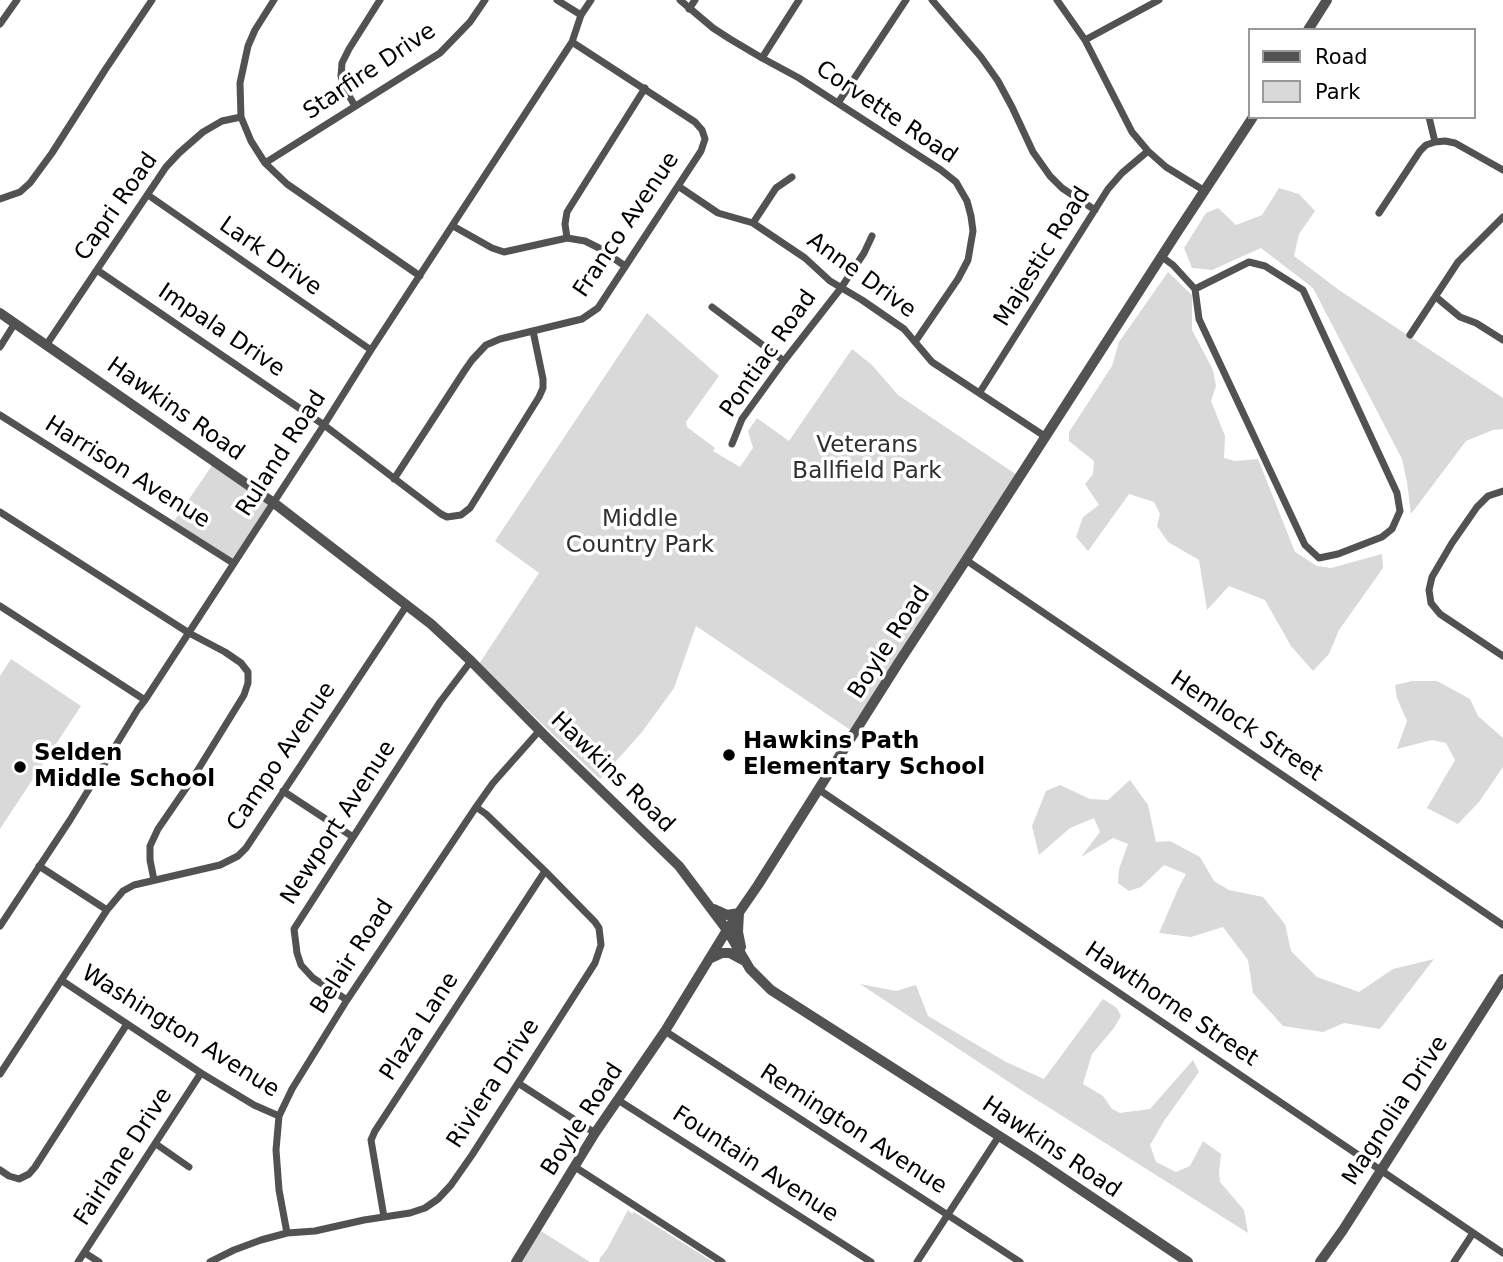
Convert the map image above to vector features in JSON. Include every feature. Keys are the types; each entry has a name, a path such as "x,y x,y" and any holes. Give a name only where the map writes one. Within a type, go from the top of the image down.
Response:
{"street":[{"path":"0,24 16,0"},
{"path":"0,199 20,192 30,183 152,0"},
{"path":"274,0 248,46 240,83 241,117 251,141 265,163 287,184 420,276"},
{"path":"355,106 341,76 342,63 380,0"},
{"name":"Starfire Drive","path":"265,163 440,53 470,22 485,0"},
{"path":"557,0 580,15"},
{"name":"Ruland Road","path":"0,926 572,42 580,15 591,0"},
{"name":"Corvette Road","path":"680,0 713,28 799,78 956,182 967,201 971,216 973,231 968,260 915,342"},
{"path":"689,9 695,0"},
{"path":"762,58 799,0"},
{"path":"838,103 906,0"},
{"path":"932,0 998,81 1033,152 1050,176 1062,188 1096,210"},
{"path":"1057,0 1085,40 1132,132 1166,167 1205,191"},
{"path":"1085,40 1159,0"},
{"path":"1309,28 1326,0"},
{"name":"Franco Avenue","path":"394,479 472,360 486,345 500,339 582,319 598,308 701,151 705,139 695,121 572,42"},
{"path":"567,238 567,212 645,88"},
{"name":"Capri Road","path":"47,344 166,167 190,142 222,121 241,117"},
{"name":"Boyle Road","path":"516,1262 595,1133 665,1031 727,930 1253,119"},
{"path":"1429,119 1435,142"},
{"path":"1379,213 1426,145 1445,141 1455,143 1503,170"},
{"name":"Majestic Road","path":"980,392 1108,189 1148,151"},
{"path":"753,223 776,188 792,177"},
{"name":"Anne Drive","path":"678,186 718,213 753,223 805,257 830,281 896,323 932,362 1046,436"},
{"name":"Lark Drive","path":"148,195 371,350"},
{"path":"1410,335 1458,262 1503,217"},
{"path":"453,226 504,252 567,238 585,241 625,266"},
{"name":"Pontiac Road","path":"732,444 742,419 841,288 864,254 872,236"},
{"path":"1162,257 1195,289 1199,319 1305,545 1318,558 1338,555 1382,537 1392,529 1400,511 1397,493 1303,290 1265,266 1249,262 1195,289"},
{"name":"Impala Drive","path":"97,270 324,425 447,517 461,515 470,508 543,388 533,331"},
{"path":"1436,297 1460,317 1476,323 1503,340"},
{"path":"712,307 784,361"},
{"name":"Hawkins Road","path":"0,313 274,503 407,605 471,661 679,866 727,930 745,961 759,979 780,996 999,1136 1188,1262"},
{"path":"0,347 15,323"},
{"name":"Harrison Avenue","path":"0,415 233,563"},
{"path":"1503,491 1488,496 1477,507 1432,577 1429,590 1431,603 1440,614 1503,656"},
{"path":"0,512 189,633 241,663 248,671 244,695 150,846 149,860 154,880"},
{"name":"Hemlock Street","path":"967,561 1503,925"},
{"name":"Campo Avenue","path":"0,1074 107,910 123,891 134,885 220,864 238,856 246,848 407,605"},
{"path":"0,606 145,700"},
{"name":"Newport Avenue","path":"347,1000 313,978 301,965 294,941 294,929 440,702 471,661"},
{"name":"Belair Road","path":"286,1233 276,1150 279,1116 292,1089 347,1000 492,783 540,730"},
{"name":"Hawthorne Street","path":"818,789 1503,1253"},
{"path":"283,791 353,837"},
{"name":"Riviera Drive","path":"210,1262 234,1250 286,1233 315,1231 410,1213 425,1208 438,1199 451,1185 596,963 601,945 599,928 595,922 476,807"},
{"path":"39,866 107,910"},
{"name":"Plaza Lane","path":"384,1217 372,1140 375,1131 545,871"},
{"path":"709,906 727,915 739,912 738,932 745,961"},
{"path":"709,960 722,953 730,953 745,961"},
{"name":"Magnolia Drive","path":"1320,1262 1503,979"},
{"name":"Washington Avenue","path":"61,980 201,1073 254,1105 279,1116"},
{"path":"0,1170 19,1179 29,1174 127,1024"},
{"name":"Remington Avenue","path":"665,1031 1020,1262"},
{"name":"Fairlane Drive","path":"78,1262 201,1073"},
{"path":"518,1083 595,1133"},
{"name":"Fountain Avenue","path":"618,1100 871,1262"},
{"path":"917,1262 999,1136"},
{"path":"156,1144 189,1167"},
{"path":"575,1167 722,1262"},
{"path":"1454,1262 1474,1233"},
{"path":"85,1253 99,1262"}],"green space":[{"path":"1279,188 1299,194 1315,211 1299,234 1294,256 1339,290 1503,398 1503,429 1493,430 1466,441 1411,514 1402,459 1313,288 1261,248 1212,270 1192,268 1184,248 1206,213 1218,208 1236,225 1262,215"},
{"path":"1168,272 1192,295 1192,330 1213,370 1216,386 1211,401 1225,436 1224,458 1235,461 1258,459 1295,552 1317,566 1331,568 1382,554 1383,568 1339,630 1329,654 1313,671 1291,646 1265,600 1229,586 1207,610 1199,560 1168,542 1157,526 1160,514 1154,502 1129,494 1088,551 1076,537 1083,517 1099,505 1085,484 1093,474 1094,461 1069,441 1069,432 1112,366 1119,342"},
{"name":"Middle Country Park","path":"647,313 719,376 686,422 687,427 715,448 713,451 740,467 753,448 748,431 757,418 789,441 852,349 872,365 898,395 1017,475 945,589 942,587 852,731 696,626 674,688 642,732 600,779 479,664 539,573 495,541"},
{"path":"215,461 274,503 233,563 172,524"},
{"name":"Selden Middle School","path":"11,659 81,706 0,829 0,676"},
{"path":"1412,681 1437,681 1470,699 1478,716 1503,738 1503,767 1479,802 1458,824 1427,808 1455,760 1446,743 1432,740 1397,749 1407,721 1397,698 1395,685"},
{"path":"1130,780 1148,805 1156,842 1170,841 1200,857 1214,881 1229,890 1263,897 1285,924 1291,951 1317,977 1359,992 1393,969 1434,959 1380,1029 1344,1023 1323,1032 1283,1026 1253,993 1248,960 1223,927 1191,937 1159,933 1186,874 1164,865 1141,887 1129,891 1118,883 1119,869 1128,844 1113,838 1081,857 1100,832 1094,818 1070,828 1039,855 1032,826 1046,791 1060,785 1090,799 1108,800"},
{"path":"860,984 896,991 916,985 928,1016 1006,1062 1044,1079 1103,999 1117,1008 1121,1016 1092,1054 1083,1084 1103,1096 1112,1109 1120,1113 1150,1109 1193,1060 1199,1072 1150,1145 1156,1162 1176,1172 1190,1166 1203,1141 1221,1154 1220,1182 1244,1210 1248,1233 1021,1090"},
{"path":"628,1210 632,1214 634,1212 713,1262 599,1262"},
{"path":"541,1231 590,1262 519,1262"}],"place":[{"name":"Hawkins Path Elementary School","path":"729,755"},
{"name":"Selden Middle School","path":"20,767"}],"park label":[{"name":"Veterans Ballfield Park","path":"867,459"}]}
